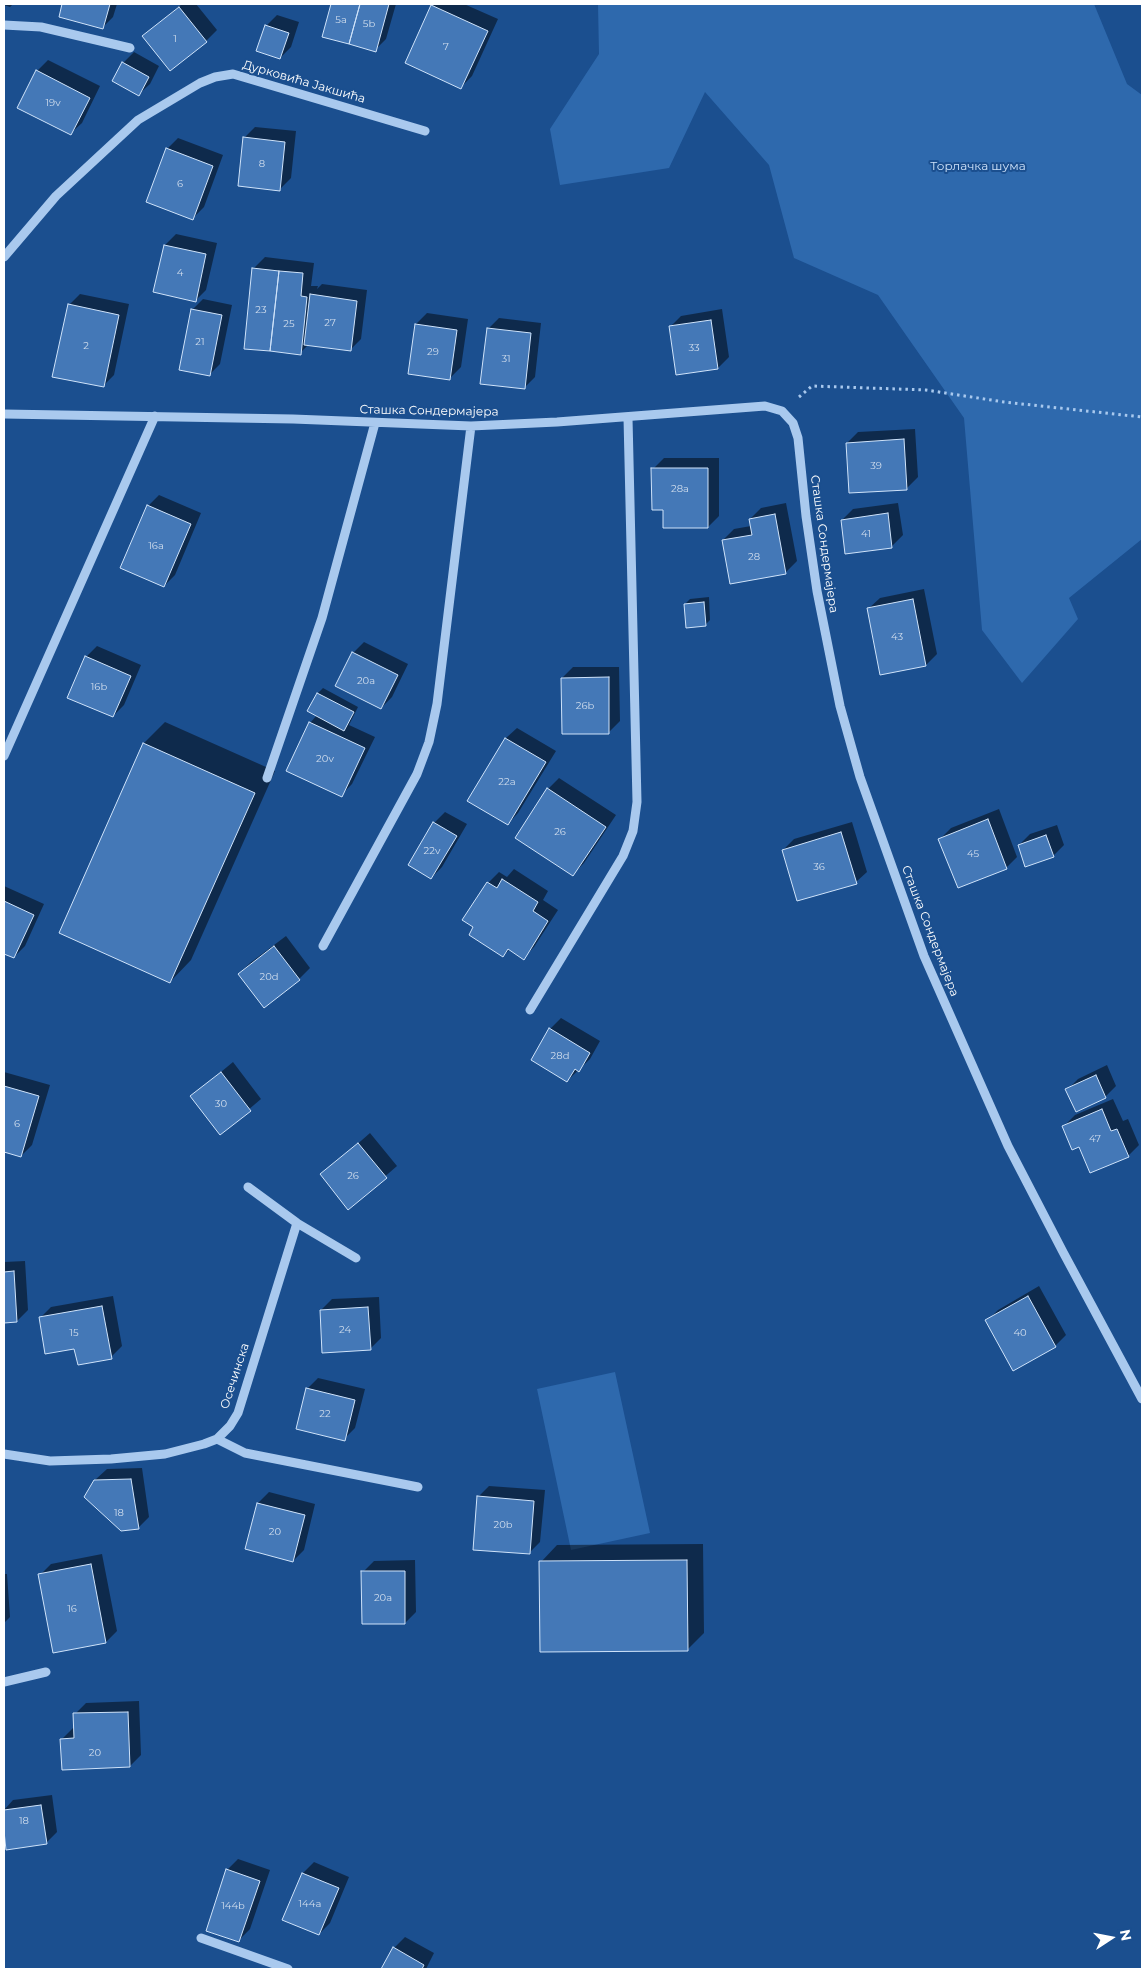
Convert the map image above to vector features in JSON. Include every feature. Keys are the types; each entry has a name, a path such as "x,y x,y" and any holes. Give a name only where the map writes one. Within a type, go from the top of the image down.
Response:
{"street":[{"path":"4,25 41,27 130,48"},
{"name":"Дурковића Јакшића","path":"4,257 56,196 138,120 200,83 215,77 233,74 425,131"},
{"name":"Сташка Сондермајера","path":"4,414 155,416 471,426 628,418 765,406 782,411 793,422 798,438 806,516 817,592 840,706 860,777 921,948 1008,1146 1142,1399"},
{"path":"4,756 155,416"},
{"path":"530,1010 623,856 633,831 637,802 628,418"},
{"path":"267,778 322,618 375,423"},
{"path":"323,946 417,774 429,742 437,704 471,426"},
{"path":"248,1187 297,1223 356,1258"},
{"name":"Осечинска","path":"217,1439 230,1426 238,1413 297,1223"},
{"path":"4,1454 50,1460 111,1459 165,1454 217,1439 245,1453 418,1487"},
{"path":"4,1682 46,1672"},
{"path":"201,1938 288,1969"}],"path":[{"path":"782,411 812,386 926,390 1004,402 1142,417"}],"green space":[{"name":"Торлачка шума","path":"598,4 1094,4 1127,84 1142,95 1142,539 1069,598 1078,619 1022,683 982,630 964,418 878,295 794,258 769,165 705,92 669,168 560,185 550,129 599,54"},
{"path":"615,1372 650,1533 571,1550 537,1389"}],"building":[{"path":"62,4 110,4 103,29 59,17"},
{"path":"331,4 360,4 349,44 322,37"},
{"path":"360,4 389,4 376,52 349,44"},
{"path":"431,5 488,31 461,89 405,63"},
{"path":"179,7 207,42 170,71 142,36"},
{"path":"265,25 289,33 280,59 256,51"},
{"path":"122,62 149,77 139,96 112,81"},
{"path":"36,70 90,98 71,135 17,108"},
{"path":"243,137 285,142 280,191 238,186"},
{"path":"166,148 213,166 193,220 146,202"},
{"path":"164,245 206,254 196,302 153,292"},
{"path":"252,268 279,271 270,351 244,349"},
{"path":"279,271 303,273 301,296 307,297 301,355 270,351"},
{"path":"310,294 357,301 351,351 304,345"},
{"path":"68,304 119,315 104,387 52,377"},
{"path":"191,309 222,315 210,376 179,370"},
{"path":"711,320 718,369 676,375 669,326"},
{"path":"415,324 457,330 450,380 408,374"},
{"path":"487,328 531,333 525,389 480,384"},
{"path":"904,439 907,490 849,493 846,443"},
{"path":"651,468 708,468 708,528 663,528 663,510 652,510"},
{"path":"147,505 191,524 164,587 120,568"},
{"path":"888,513 892,548 845,554 841,520"},
{"path":"775,514 786,574 730,584 722,540 752,535 749,519"},
{"path":"913,599 926,666 880,675 867,608"},
{"path":"704,602 706,626 686,628 684,604"},
{"path":"352,652 398,675 381,709 335,686"},
{"path":"85,656 131,676 113,717 67,698"},
{"path":"609,677 609,734 562,734 561,678"},
{"path":"317,693 354,712 344,731 307,711"},
{"path":"309,722 365,748 342,797 286,771"},
{"path":"505,738 546,762 508,825 467,801"},
{"path":"143,743 255,793 170,983 59,933"},
{"path":"547,788 606,827 573,876 515,838"},
{"path":"988,819 1007,869 958,888 938,839"},
{"path":"433,822 457,836 431,879 408,865"},
{"path":"841,832 857,884 797,901 782,850"},
{"path":"1046,835 1054,857 1025,867 1018,845"},
{"path":"502,879 538,902 533,911 548,921 524,960 508,949 503,957 469,935 473,927 462,920 487,882 497,888"},
{"path":"4,901 34,915 14,958 4,954"},
{"path":"274,946 300,980 264,1008 238,974"},
{"path":"549,1028 590,1053 579,1072 575,1069 567,1082 531,1060"},
{"path":"221,1072 251,1111 220,1135 190,1096"},
{"path":"1096,1075 1106,1098 1076,1112 1065,1089"},
{"path":"4,1086 39,1096 21,1157 4,1152"},
{"path":"1102,1109 1111,1131 1117,1129 1129,1157 1090,1173 1079,1147 1072,1150 1062,1126"},
{"path":"358,1143 387,1178 348,1210 320,1174"},
{"path":"14,1271 17,1322 4,1323 4,1272"},
{"path":"1028,1296 1056,1347 1013,1371 985,1320"},
{"path":"102,1306 112,1359 78,1365 74,1349 45,1354 39,1317"},
{"path":"368,1307 371,1350 322,1353 320,1310"},
{"path":"306,1388 355,1400 345,1441 296,1429"},
{"path":"131,1479 139,1529 121,1531 84,1497 94,1480"},
{"path":"477,1496 534,1501 530,1554 473,1550"},
{"path":"257,1503 305,1515 293,1562 245,1549"},
{"path":"687,1560 688,1651 540,1652 539,1561"},
{"path":"91,1564 106,1643 53,1653 38,1574"},
{"path":"361,1571 405,1571 405,1624 362,1624"},
{"path":"128,1712 130,1767 62,1770 60,1739 74,1738 73,1713"},
{"path":"41,1805 47,1844 6,1850 4,1810"},
{"path":"226,1869 260,1881 239,1942 206,1931"},
{"path":"302,1873 339,1888 319,1935 282,1920"},
{"path":"393,1947 424,1965 422,1969 381,1969"}]}
